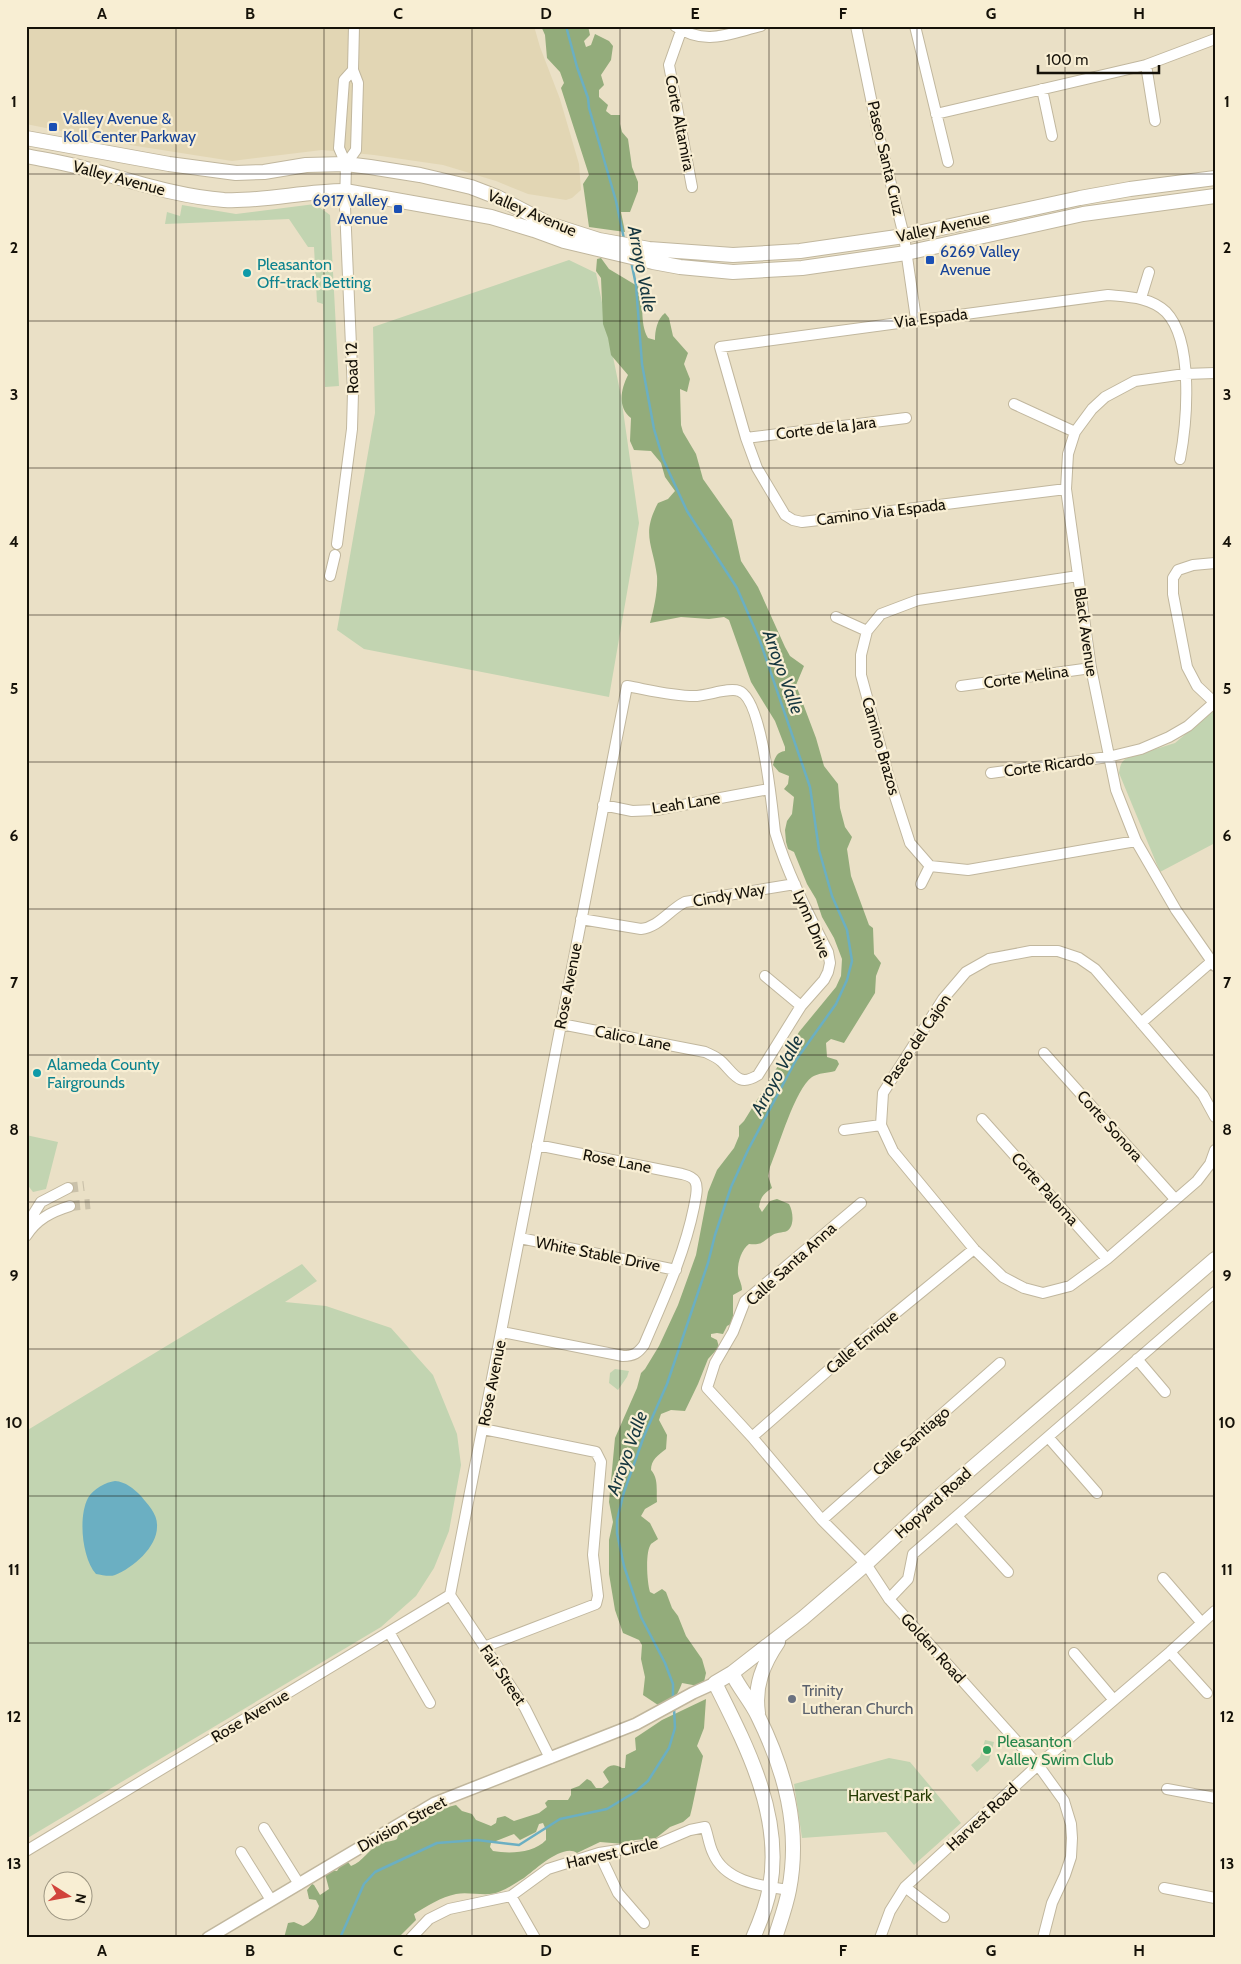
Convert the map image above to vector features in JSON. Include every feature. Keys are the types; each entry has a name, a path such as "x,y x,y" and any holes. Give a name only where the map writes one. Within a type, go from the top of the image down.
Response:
{"main road":[{"name":"Valley Avenue","path":"26,138 169,164 236,173 346,164 420,176 470,187 497,197 549,224 600,246"},
{"name":"Valley Avenue","path":"26,156 70,165 164,190 222,200 246,200 325,191 345,191 491,217 534,230 564,242 600,246 651,256 680,267 732,272 802,268 906,253 1083,214 1215,196"},
{"name":"Valley Avenue","path":"651,256 800,251 904,236 1080,198 1215,178"},
{"name":"Hopyard Road","path":"715,1683 732,1673 784,1633 866,1564 929,1505 1215,1259"},
{"path":"758,1714 757,1686 762,1670 784,1633"},
{"path":"732,1673 758,1714 781,1768 789,1796 794,1836 789,1890 775,1938"},
{"path":"715,1683 748,1748 762,1792 772,1834 770,1887 753,1938"}],"street":[{"path":"346,164 356,150 358,83 353,70 354,26"},
{"path":"678,28 701,38 761,26"},
{"name":"Paseo Santa Cruz","path":"856,26 877,128 904,236 916,320"},
{"path":"914,26 948,162"},
{"name":"Corte Altamira","path":"678,28 669,65 692,187"},
{"path":"936,114 1146,65 1215,39"},
{"path":"1146,65 1155,121"},
{"path":"346,164 339,148 344,80 353,70"},
{"path":"1042,89 1052,136"},
{"name":"Road 12","path":"330,576 336,549 352,429 353,392 345,191 346,164"},
{"path":"1141,298 1149,272"},
{"name":"Via Espada","path":"746,438 720,347 1108,295 1141,298 1156,305 1167,313 1182,343 1186,414 1180,458"},
{"name":"Black Avenue","path":"1213,964 1176,910 1136,841 1116,790 1091,668 1066,489 1068,454 1075,432 1092,409 1106,396 1135,381 1185,374 1215,373"},
{"path":"1014,404 1075,432"},
{"name":"Corte de la Jara","path":"746,438 906,418"},
{"name":"Camino Via Espada","path":"746,438 757,468 785,515 792,520 802,522 1066,489"},
{"path":"1214,702 1197,686 1187,667 1173,594 1173,578 1178,570 1193,566 1215,564"},
{"name":"Camino Brazos","path":"930,866 910,843 889,778 861,675 861,655 867,631 881,614 918,600 1078,576"},
{"path":"836,617 867,631"},
{"name":"Corte Melina","path":"961,686 1091,668"},
{"name":"Rose Avenue","path":"26,1850 450,1596 627,686 677,695 696,696 738,690 745,694"},
{"name":"Lynn Drive","path":"705,1052 721,1060 734,1076 741,1080 751,1079 758,1075 801,1006 824,980 830,963 828,952 795,884 775,832 759,728 752,703 745,694"},
{"name":"Corte Ricardo","path":"991,774 1108,757 1141,749 1169,737 1188,726 1214,702"},
{"name":"Leah Lane","path":"603,805 632,811 656,810 769,789"},
{"path":"921,884 930,866 968,870 1136,841"},
{"name":"Cindy Way","path":"582,919 641,929 648,928 675,907 685,902 795,884"},
{"name":"Paseo del Cajon","path":"1215,1117 1203,1095 1095,969 1079,958 1058,951 1031,951 989,959 966,972 943,999 882,1093 881,1124 893,1151 974,1250 1003,1277 1024,1288 1043,1293 1070,1286 1107,1259 1198,1181 1210,1164 1215,1150"},
{"path":"1141,1023 1213,964"},
{"path":"765,976 801,1006"},
{"name":"Calico Lane","path":"560,1024 705,1052"},
{"name":"Corte Sonora","path":"1044,1053 1175,1199"},
{"name":"Corte Paloma","path":"982,1119 1107,1259"},
{"path":"844,1130 881,1124"},
{"name":"Rose Lane","path":"537,1145 682,1174 689,1176 695,1181 697,1191 690,1225 676,1270"},
{"path":"26,1226 41,1202 68,1188"},
{"name":"Calle Santa Anna","path":"707,1388 715,1363 733,1332 745,1301 861,1203"},
{"path":"26,1236 34,1225 52,1211 70,1206"},
{"name":"White Stable Drive","path":"520,1238 676,1270"},
{"name":"Calle Enrique","path":"752,1437 864,1339 974,1250"},
{"path":"502,1332 631,1356 644,1345 676,1270"},
{"name":"Hopyard Road","path":"889,1598 908,1579 913,1554 1215,1292"},
{"path":"1137,1359 1165,1392"},
{"name":"Calle Santiago","path":"822,1520 1000,1363"},
{"name":"Golden Road","path":"707,1388 752,1437 822,1520 866,1564 889,1598 1038,1765 1064,1801 1071,1824 1071,1857 1052,1903 1043,1938"},
{"path":"483,1429 596,1452 601,1462 593,1555 598,1596 596,1604 484,1647"},
{"path":"1048,1437 1097,1492"},
{"path":"957,1516 1008,1572"},
{"path":"1163,1578 1201,1622"},
{"name":"Fair Street","path":"450,1596 525,1708 550,1758"},
{"name":"Harvest Road","path":"880,1938 890,1911 905,1887 1038,1765 1215,1611"},
{"path":"389,1632 430,1702"},
{"path":"1170,1652 1207,1693"},
{"path":"1074,1653 1113,1700"},
{"name":"Hopyard Road","path":"636,1724 693,1692 715,1683"},
{"name":"Division Street","path":"208,1938 436,1803 636,1724"},
{"path":"1167,1789 1215,1798"},
{"name":"Harvest Circle","path":"411,1938 429,1919 449,1909 511,1896 548,1869 599,1853 657,1844 690,1830 705,1827 713,1855 725,1869 734,1877 770,1887"},
{"path":"264,1828 299,1884"},
{"path":"241,1852 271,1900"},
{"path":"599,1853 618,1893 644,1923"},
{"path":"770,1887 789,1890"},
{"path":"905,1887 944,1917"},
{"path":"1164,1888 1215,1898"},
{"path":"511,1896 536,1938"}],"shaded area":[{"path":"26,26 534,26 560,99 579,164 581,190 572,198 566,200 528,194 496,181 443,165 322,150 232,161 130,145 26,124"}],"green space":[{"path":"541,26 588,26 590,35 584,41 586,47 591,45 595,34 609,41 613,46 611,60 601,75 604,85 599,90 599,97 608,105 606,111 611,115 620,115 622,132 628,139 632,167 638,182 638,191 630,212 621,212 625,232 589,227 583,184 589,175 561,88 564,83 560,72 547,58 545,35"},
{"path":"315,204 330,215 339,386 325,387 323,304 317,302 314,247 308,247 289,219 165,224 167,212 180,216 182,205 236,214"},
{"path":"601,258 609,269 639,287 645,332 648,338 655,340 658,322 665,313 669,318 673,336 688,353 684,364 690,379 687,392 680,389 681,425 683,432 696,454 703,479 732,520 741,561 758,587 785,647 790,656 804,666 796,685 816,738 824,766 838,784 840,808 845,827 852,837 847,849 851,876 869,925 873,928 874,954 881,963 876,976 875,993 844,1043 831,1039 826,1043 827,1057 837,1060 839,1064 835,1071 814,1076 806,1083 788,1119 770,1167 768,1176 772,1188 763,1196 759,1207 762,1212 770,1201 777,1199 789,1204 792,1214 790,1229 777,1233 759,1244 749,1244 744,1250 740,1258 738,1270 742,1290 733,1295 733,1317 731,1324 727,1326 723,1334 711,1334 711,1337 717,1340 719,1347 708,1359 685,1411 671,1410 661,1414 659,1420 667,1435 666,1449 660,1453 651,1466 656,1481 657,1502 645,1509 641,1516 650,1523 658,1539 651,1544 648,1553 649,1587 650,1592 654,1594 662,1589 666,1592 686,1636 702,1659 706,1673 704,1682 698,1686 682,1683 671,1701 658,1705 643,1695 645,1677 641,1659 642,1645 639,1640 623,1633 615,1610 609,1574 609,1540 613,1522 609,1502 615,1438 637,1388 641,1373 659,1346 678,1305 696,1255 708,1192 717,1170 734,1148 739,1136 739,1126 744,1121 799,1032 836,987 841,976 842,959 794,852 788,849 785,830 787,821 792,814 794,797 784,789 788,784 789,776 779,772 773,765 777,755 785,751 785,747 775,721 751,682 729,620 724,617 709,619 681,617 650,623 655,600 657,576 650,540 650,523 658,503 668,499 675,491 665,477 661,463 651,451 634,450 630,441 631,418 622,403 622,392 628,375 611,355 603,324 601,278 596,271 597,259"},
{"path":"569,260 596,273 621,396 639,523 609,697 364,649 337,630 375,413 373,327"},
{"path":"1215,709 1215,843 1160,872 1119,773 1120,766 1127,758 1175,743"},
{"path":"26,1135 58,1142 46,1189 33,1192 26,1183"},
{"path":"302,1264 317,1281 285,1302 326,1306 391,1328 433,1375 457,1434 461,1465 449,1531 434,1568 416,1596 381,1627 26,1839 26,1431"},
{"path":"615,1369 629,1371 618,1390 609,1383 610,1373"},
{"path":"706,1699 704,1728 697,1746 703,1756 690,1816 683,1822 670,1827 656,1838 635,1840 624,1844 600,1842 577,1853 571,1851 564,1852 549,1859 504,1890 490,1894 461,1893 445,1897 414,1914 416,1920 398,1938 284,1938 288,1923 294,1922 303,1926 315,1915 319,1906 316,1900 309,1899 307,1890 312,1884 320,1895 329,1889 324,1870 337,1871 345,1858 351,1866 377,1845 397,1839 399,1832 419,1823 429,1815 425,1809 441,1805 444,1808 456,1805 462,1811 472,1814 476,1820 491,1826 496,1823 497,1818 505,1816 514,1821 539,1813 547,1807 545,1803 548,1800 568,1800 571,1795 571,1789 579,1786 587,1779 596,1788 602,1788 609,1782 603,1772 609,1766 614,1765 625,1768 626,1755 636,1750 635,1738 662,1720","holes":["543,1823 546,1830 546,1840 535,1848 521,1852 500,1852 493,1851 490,1847 491,1843 514,1834 520,1840 536,1832 539,1824"]},
{"name":"Pleasanton Valley Swim Club","path":"985,1740 994,1742 989,1761 977,1772 971,1765 980,1757"},
{"name":"Harvest Park","path":"889,1758 910,1762 961,1823 914,1865 886,1832 802,1838 794,1784"}],"water":[{"path":"115,1481 129,1486 141,1496 154,1514 157,1527 153,1542 143,1556 122,1572 113,1576 106,1576 96,1574 91,1567 87,1558 82,1526 85,1506 90,1495 100,1486"}],"waterway":[{"name":"Arroyo Valle","path":"566,26 588,98 589,108 616,201 624,239"},
{"name":"Arroyo Valle","path":"631,261 636,285 642,364 654,429 663,459 687,511 737,588 760,641 810,787 819,850 832,896 847,930 852,961 847,980 836,1004 796,1060 748,1150 731,1187 708,1263 667,1384 644,1436 624,1492 617,1520 617,1533 624,1566 641,1617 665,1663 673,1684 673,1700"},
{"name":"Arroyo Valle","path":"340,1938 364,1884 375,1872 437,1843 477,1840 519,1845 560,1819 607,1809 635,1792 648,1781 669,1748 675,1728 674,1708"}],"tunnel":[{"path":"68,1188 84,1186"},
{"path":"70,1206 90,1204"}],"place":[{"name":"Valley Avenue & Koll Center Parkway","path":"53,127"},
{"name":"6917 Valley Avenue","path":"398,209"},
{"name":"6269 Valley Avenue","path":"930,260"},
{"name":"Pleasanton Off-track Betting","path":"247,273"},
{"name":"Alameda County Fairgrounds","path":"37,1073"},
{"name":"Trinity Lutheran Church","path":"792,1699"},
{"name":"Pleasanton Valley Swim Club","path":"987,1750"}]}
